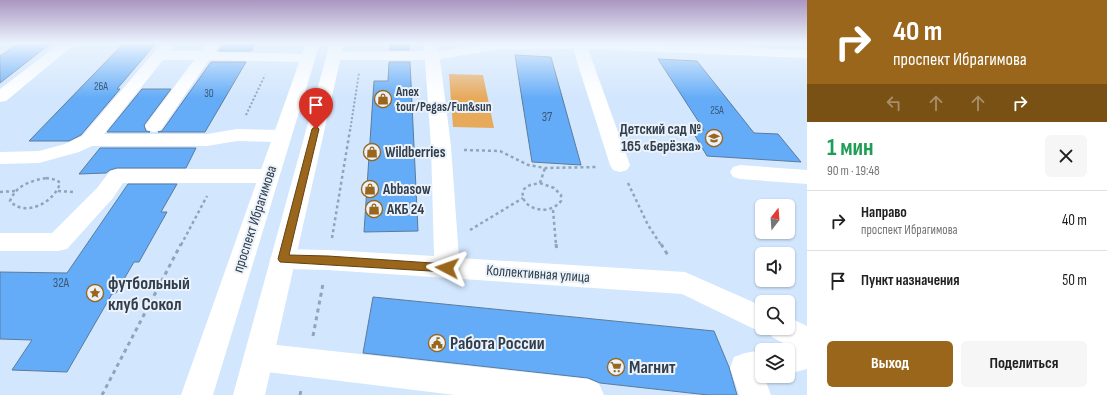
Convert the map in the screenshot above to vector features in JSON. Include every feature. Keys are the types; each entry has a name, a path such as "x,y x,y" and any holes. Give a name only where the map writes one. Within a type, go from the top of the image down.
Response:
{"main road":[{"path":"0,98 45,61"},
{"path":"89,140 154,61"},
{"path":"154,126 200,61"},
{"name":"проспект Ибрагимова","path":"197,395 268,176 307,61"},
{"path":"249,395 332,61"},
{"path":"433,61 441,149 446,257"},
{"path":"584,61 620,165"},
{"path":"0,158 39,157 72,148 89,140 207,140 237,135 282,136"},
{"path":"740,172 807,177"},
{"path":"0,242 58,242 105,193 117,176 268,176"},
{"name":"Коллективная улица","path":"283,259 328,260 446,257 559,275 685,283 755,316"},
{"path":"795,334 807,340"},
{"path":"795,358 807,355"},
{"path":"259,357 588,395"},
{"path":"755,366 745,368 755,395"}],"path":[{"path":"237,135 272,61"},
{"path":"300,395 328,260 360,61"},
{"path":"441,149 500,151 528,165 545,168 579,168 620,165 648,225 685,283"},
{"path":"540,183 545,168"},
{"path":"102,395 217,176"},
{"path":"0,192 15,191 38,179 52,178 60,183 58,191 54,196 39,205 30,207 22,208 11,205 10,201 15,191"},
{"path":"540,183 552,187 561,195 562,201 559,206 553,210 535,208 528,204 523,198 523,192 526,187 532,184 540,183"},
{"path":"446,257 523,198"},
{"path":"553,210 559,275"}],"shaded area":[{"path":"449,74 483,75 494,128 453,127"}],"building":[{"path":"0,61 27,61 0,83"},
{"path":"106,61 140,61 117,89 120,89 81,135 69,141 29,141"},
{"path":"516,61 552,61 581,165 532,162"},
{"path":"660,61 697,61 754,133 778,134 801,162 707,156 691,129 704,130"},
{"path":"211,62 246,62 205,132 158,132 162,131"},
{"path":"389,62 410,62 418,231 364,232 374,81 388,81"},
{"path":"142,89 171,89 144,125 146,131 150,132 107,132"},
{"path":"100,148 196,148 186,168 117,168 106,173 79,174"},
{"path":"128,184 177,184 161,212 167,212 139,262 134,262 116,293 112,294 67,372 12,370 32,340 0,339 0,272 67,273"},
{"path":"373,297 714,331 729,367 737,395 708,395 600,383 588,378 363,353"}],"place":[{"name":"Anex tour/Pegas/Fun&sun","path":"383,99"},
{"name":"Детский сад № 165 «Берёзка»","path":"714,138"},
{"name":"Wildberries","path":"372,152"},
{"name":"Abbasow","path":"370,189"},
{"name":"АКБ 24","path":"374,209"},
{"name":"футбольный клуб Сокол","path":"95,293"},
{"name":"Работа России","path":"437,343"},
{"name":"Магнит","path":"616,367"}],"route":[{"path":"316,129 283,259 328,260 447,268"}]}
